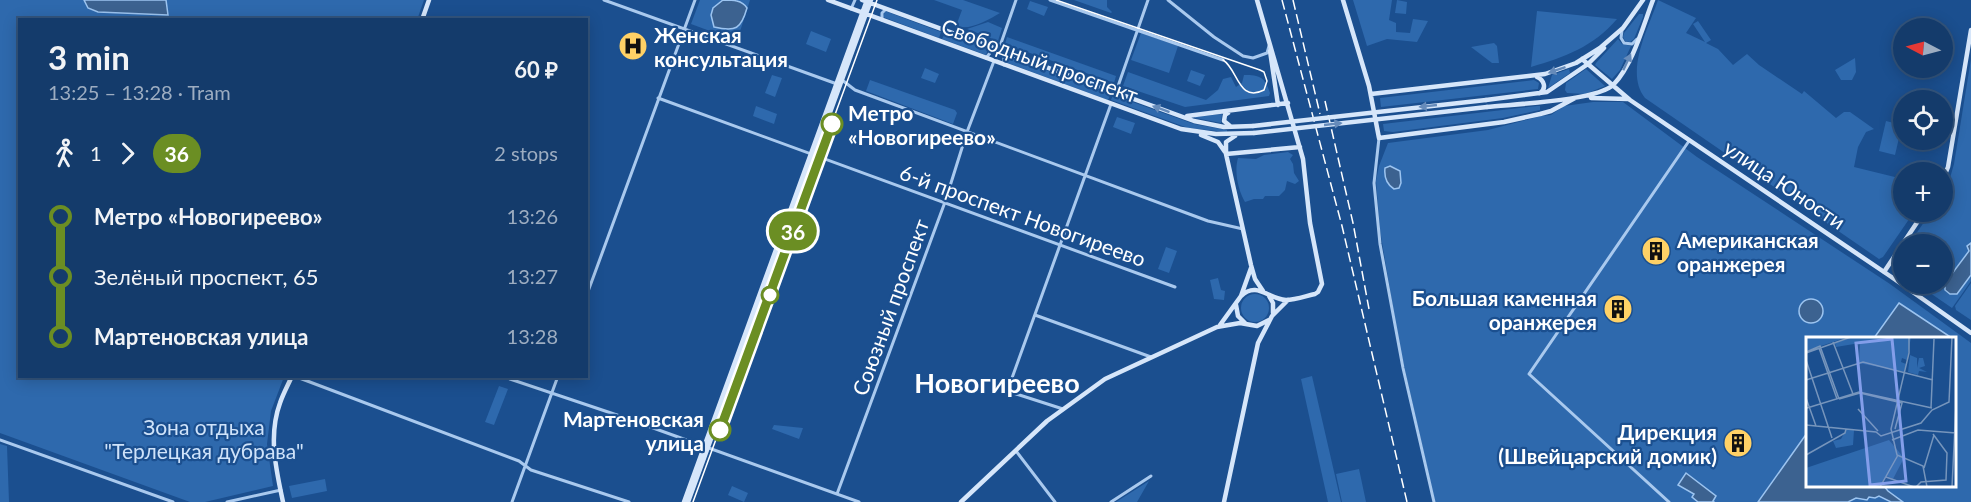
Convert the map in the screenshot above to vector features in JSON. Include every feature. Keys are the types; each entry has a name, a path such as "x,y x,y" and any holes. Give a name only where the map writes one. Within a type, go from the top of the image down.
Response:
{"main road":[{"path":"423,18 429,0"},
{"name":"Свободный проспект","path":"828,0 1181,129 1207,134 1244,134 1582,97"},
{"path":"1239,297 1251,290 1288,300 1315,294 1320,289 1322,279 1310,223 1300,147 1257,0"},
{"path":"1343,0 1371,94 1379,138 1504,122 1551,111 1575,98"},
{"path":"1538,94 1549,90 1588,64 1623,28 1643,0"},
{"path":"1582,97 1603,92 1613,86 1623,71 1653,0"},
{"path":"686,502 867,1"},
{"name":"Свободный проспект","path":"867,1 1202,123 1232,127 1253,126 1538,94"},
{"path":"1949,162 1971,30"},
{"path":"1371,94 1538,76 1582,59 1610,41"},
{"path":"1269,44 1272,77 1278,105"},
{"name":"улица Юности","path":"1582,59 1630,100 1971,333"},
{"path":"1538,76 1544,86 1543,91 1538,94"},
{"path":"1582,97 1630,100"},
{"path":"1525,102 1542,103 1545,110 1540,114"},
{"path":"1183,117 1288,103"},
{"path":"1232,111 1225,115 1224,120 1226,125 1232,127"},
{"path":"1181,129 1215,141 1226,154"},
{"path":"1224,502 1258,343 1270,318 1273,303 1256,279 1251,265 1226,154 1225,145 1228,140 1244,134"},
{"path":"1226,154 1300,147"},
{"path":"1884,272 1917,222"},
{"path":"1217,327 1227,318 1239,297 1250,273 1251,265"},
{"path":"1239,297 1237,312 1256,333 1258,343"},
{"path":"961,502 1063,409 1106,379 1217,327 1231,323 1261,325 1288,300"},
{"path":"283,502 274,453 274,431 280,403 292,378"}],"street":[{"path":"604,0 839,83 1208,221 1243,229"},
{"path":"588,291 695,0"},
{"path":"851,9 855,0"},
{"path":"998,50 1016,0"},
{"path":"1050,0 1223,60"},
{"path":"1116,92 1148,0"},
{"path":"1168,0 1214,37 1244,57 1253,58 1267,53 1269,44"},
{"path":"882,20 882,13 886,9"},
{"path":"1623,28 1621,35 1624,42 1632,44 1638,38"},
{"path":"986,58 990,53 990,47"},
{"path":"1004,65 1004,58 1008,53"},
{"name":"Союзный проспект","path":"837,494 945,202 967,132 994,61"},
{"path":"1101,100 1106,89"},
{"name":"6-й проспект Новогиреево","path":"658,98 1175,287"},
{"path":"1063,409 1010,392 1008,389 1111,104"},
{"path":"1379,138 1374,183 1380,244 1403,368 1434,502"},
{"path":"1669,502 1529,374 1689,140"},
{"path":"1035,315 1151,357"},
{"path":"298,378 519,461 531,470 629,502"},
{"path":"507,378 859,502"},
{"path":"512,502 557,378"},
{"path":"0,440 173,502"},
{"path":"1016,450 1055,502"},
{"path":"1111,502 1151,476"},
{"path":"227,502 281,490"}],"green space":[{"name":"Зона отдыха \"Терлецкая дубрава\"","path":"0,0 424,0 418,18 18,18 18,378 284,378 271,411 267,444 273,486 205,502 190,502 0,433"},
{"path":"700,0 750,0 737,41 691,24"},
{"path":"934,0 963,0 1000,13 979,24 961,27 956,26 962,10"},
{"path":"1074,0 1107,0 1107,7 1112,12 1111,13"},
{"path":"1353,0 1392,0 1389,20 1396,23 1396,32 1410,33 1413,19 1428,21 1417,42 1387,39 1367,46"},
{"path":"1397,0 1407,2 1406,14 1395,13"},
{"path":"1658,0 1696,18 1686,33 1705,42 1693,24 1698,21 1711,40 1706,43 1718,49 1733,65 1747,54 1759,65 1802,94 1804,91 1836,118 1844,112 1850,112 1874,129 1866,132 1858,147 1854,167 1893,177 1893,222 1907,222 1899,234 1893,234 1893,242 1883,257 1879,259 1645,98 1639,87 1637,76 1644,36"},
{"path":"1030,1 1048,7 1044,16 1027,9"},
{"path":"885,11 941,32 939,38 883,17"},
{"path":"1537,11 1617,19 1598,37 1578,50 1531,67"},
{"path":"1639,14 1643,14 1643,17 1634,39 1630,42 1625,41 1624,33"},
{"path":"988,22 1002,28 998,41 967,29"},
{"path":"811,31 831,39 826,52 806,44"},
{"path":"945,33 988,49 986,55 942,39"},
{"path":"1141,33 1178,46 1169,73 1131,60"},
{"path":"1007,37 1116,76 1114,83 1005,44"},
{"path":"1618,39 1622,44 1631,46 1620,70 1612,79 1595,65"},
{"path":"1494,43 1497,46 1499,63 1492,63 1471,47"},
{"path":"1007,56 1111,94 1108,100 1005,62"},
{"path":"1855,58 1856,72 1852,80 1841,80 1835,70"},
{"path":"1971,59 1971,281 1952,308 1932,294 1953,294 1953,234 1916,234 1924,222 1953,222 1954,164"},
{"path":"925,68 939,74 935,83 921,78"},
{"path":"1569,69 1570,73 1548,88 1552,75"},
{"path":"1586,69 1605,86 1585,94 1567,93 1566,83"},
{"path":"1191,70 1205,75 1200,86 1187,81"},
{"path":"1128,72 1206,100 1218,90 1223,79 1231,77 1236,87 1242,83 1244,75 1261,78 1270,93 1269,96 1185,107 1123,86"},
{"path":"772,75 782,78 775,97 765,93"},
{"path":"870,80 955,110 957,113 953,124 866,91"},
{"path":"1534,80 1539,83 1538,89 1381,107 1380,98"},
{"path":"1113,95 1194,124 1227,130 1227,132 1188,128 1111,100"},
{"path":"1593,102 1623,102 1697,157 1890,284 1893,286 1893,294 1904,294 1971,343 1971,502 1435,502 1399,344 1380,230 1376,181 1379,166 1388,143 1488,130 1551,115 1564,106"},
{"path":"756,106 777,114 774,124 753,116"},
{"path":"1540,106 1540,110 1503,118 1393,132 1384,131 1383,124"},
{"path":"1222,114 1221,123 1195,118 1195,117"},
{"path":"1117,117 1135,123 1131,134 1113,127"},
{"path":"1886,121 1893,123 1895,155 1879,151"},
{"path":"1288,152 1293,155 1290,159 1299,181 1295,184 1287,181 1285,190 1279,196 1265,196 1263,199 1245,202 1237,180 1238,158 1256,159 1264,155"},
{"path":"1166,247 1177,251 1169,273 1158,269"},
{"path":"1218,278 1221,290 1225,291 1224,300 1214,299 1210,280"},
{"path":"1971,283 1971,320 1956,310 1955,306"},
{"path":"1255,294 1265,298 1269,308 1265,318 1255,322 1245,318 1241,308 1245,298"},
{"path":"1312,376 1341,502 1328,502 1301,379"},
{"path":"499,386 508,389 494,425 485,422"},
{"path":"774,425 803,428 799,439 772,429"},
{"path":"0,444 7,446 9,502 0,502"},
{"path":"1359,469 1366,502 1342,502 1336,474"},
{"path":"325,479 327,491 292,498 289,486"},
{"path":"1149,481 1137,502 1116,502"},
{"path":"732,486 748,493 744,502 728,495"}],"shaded area":[{"path":"84,0 166,0 168,15 98,12 88,8"},
{"path":"723,0 740,2 747,8 740,25 733,29 714,27 711,15 713,8"},
{"path":"1390,166 1400,171 1399,188 1394,189 1386,180 1385,168"},
{"path":"1971,243 1971,275 1957,294 1953,294 1953,272 1969,251 1967,246"},
{"path":"1811,299 1819,303 1823,311 1819,319 1811,323 1803,319 1799,311 1803,303"},
{"path":"1899,303 1950,337 1875,337"},
{"path":"1806,434 1806,487 1885,487 1903,502 1891,502 1879,496 1869,497 1867,500 1856,498 1848,502 1758,502"},
{"path":"1686,473 1716,496 1714,502 1698,502 1692,497 1694,494 1678,485"}],"tram line":[{"path":"693,502 877,0"},
{"path":"1056,0 1260,70 1264,72 1267,81 1264,90 1255,93 1244,89 1223,60"},
{"name":"36","path":"720,430 832,124"}],"railway":[{"path":"1282,0 1342,226 1407,502"},
{"path":"1293,0 1320,114"},
{"path":"1325,101 1353,223 1369,309"}],"place":[{"name":"Женская консультация","path":"633,46"},
{"name":"Метро «Новогиреево»","path":"832,124"},
{"name":"Американская оранжерея","path":"1656,251"},
{"name":"Большая каменная оранжерея","path":"1618,309"},
{"name":"Мартеновская улица","path":"720,430"},
{"name":"Дирекция (Швейцарский домик)","path":"1738,443"}],"district":[{"name":"Новогиреево","path":"997,382"}]}
